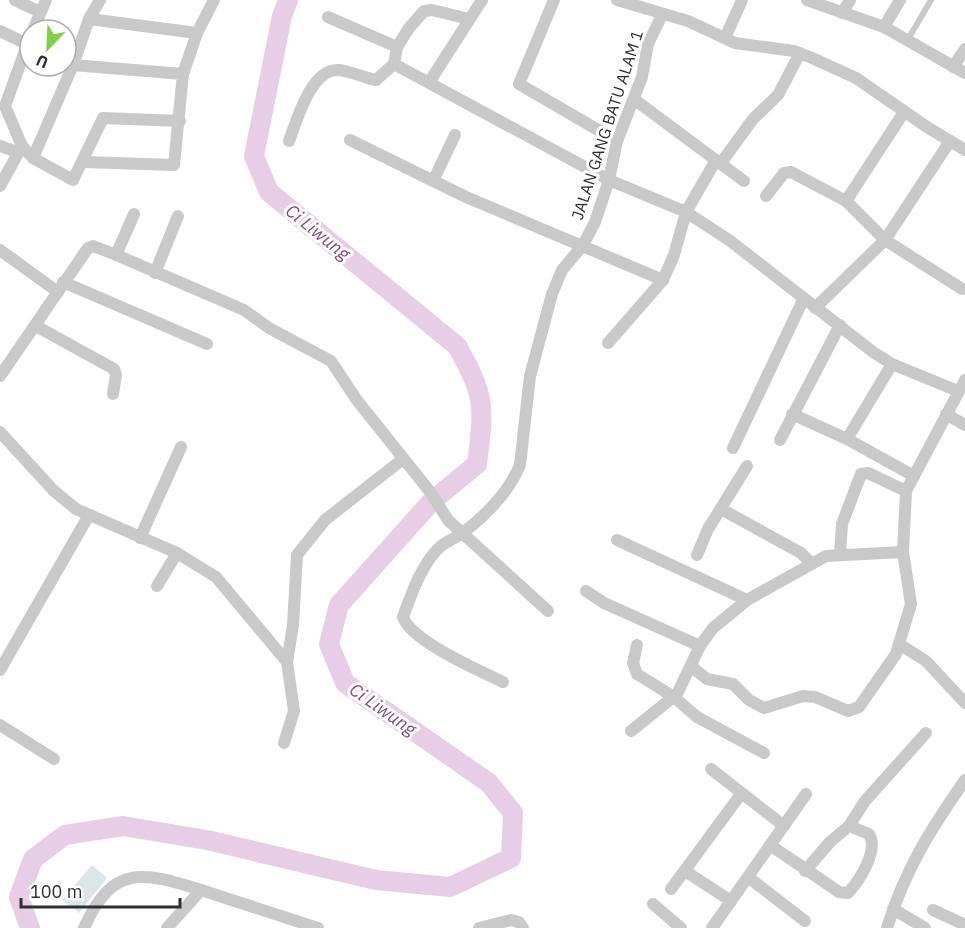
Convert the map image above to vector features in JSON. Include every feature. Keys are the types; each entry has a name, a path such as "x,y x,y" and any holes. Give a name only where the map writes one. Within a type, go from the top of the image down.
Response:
{"street":[{"path":"15,0 40,12"},
{"path":"38,18 46,0"},
{"path":"78,51 89,19 100,0"},
{"path":"84,162 174,165 183,74 197,33 214,0"},
{"path":"430,81 482,0"},
{"path":"554,0 519,84 617,141"},
{"path":"617,0 688,21 735,43 800,53 856,78 904,112 965,150"},
{"path":"725,38 742,0"},
{"path":"807,0 884,27 965,73"},
{"path":"842,13 850,0"},
{"path":"884,27 900,0"},
{"path":"289,141 303,104 319,77 338,70 376,80 394,64 398,47 409,28 424,11 432,10 469,19"},
{"name":"JALAN GANG BATU ALAM 1","path":"503,682 440,650 404,620 411,595 435,552 462,534 510,487 517,474 531,376 549,303 562,270 583,245 594,222 609,180 617,141 635,100 648,44 662,15"},
{"path":"328,17 398,47"},
{"path":"89,19 197,33"},
{"path":"0,31 18,37"},
{"path":"953,66 965,49"},
{"path":"608,343 663,280 674,255 686,212 718,162 785,86 800,53"},
{"path":"394,64 430,81 510,128 609,180 686,212 729,240 802,300 892,364 958,391"},
{"path":"78,65 183,74"},
{"path":"0,186 20,149 5,106 18,71"},
{"path":"33,158 67,78"},
{"path":"635,100 744,182"},
{"path":"846,201 904,112"},
{"path":"0,146 20,149 73,180 84,162 103,118 180,121"},
{"path":"434,179 455,135"},
{"path":"350,140 434,179 466,197 663,280"},
{"path":"815,308 885,240 950,141"},
{"path":"766,196 787,171 846,201 885,240 962,289"},
{"path":"116,255 134,214"},
{"path":"155,273 178,216"},
{"path":"0,376 88,248 93,246 116,255 244,310 269,328 331,361 357,399 462,534 548,611"},
{"path":"0,250 61,287 207,344"},
{"path":"733,448 802,300"},
{"path":"780,440 840,325"},
{"path":"36,326 114,369 116,375 113,394"},
{"path":"847,439 892,364"},
{"path":"692,666 707,679 733,684 749,700 764,708 803,696 816,697 848,711 859,707 896,654 911,604 903,552 906,491 965,380"},
{"path":"792,414 847,439 914,476"},
{"path":"946,414 965,425"},
{"path":"0,432 54,491 76,509 177,553 216,577 286,662"},
{"path":"140,538 181,447"},
{"path":"284,743 294,711 286,662 293,625 297,555 325,520 403,459"},
{"path":"697,555 747,466"},
{"path":"840,554 843,524 861,474 868,472 906,491"},
{"path":"721,509 801,553 811,564"},
{"path":"0,670 89,515"},
{"path":"616,540 747,600"},
{"path":"631,731 674,697 692,666 700,646 713,628 747,600 826,556 903,552"},
{"path":"157,586 177,553"},
{"path":"586,591 604,603 700,646"},
{"path":"899,644 926,661 965,703"},
{"path":"637,645 634,669 674,697 697,717 764,753"},
{"path":"0,725 54,759"},
{"path":"806,871 830,842 849,826 865,801 926,733"},
{"path":"711,770 784,826"},
{"path":"887,928 914,859 963,787"},
{"path":"671,889 741,794"},
{"path":"718,926 731,901 806,794"},
{"path":"770,845 839,892 848,893 867,862 872,840 862,830 849,826"},
{"path":"685,871 731,901"},
{"path":"84,928 91,913 113,886 134,876 153,875 318,928"},
{"path":"748,877 806,921"},
{"path":"166,928 201,890"},
{"path":"653,904 681,928"},
{"path":"893,909 925,928"},
{"path":"933,910 965,925"},
{"path":"479,928 511,920 519,922 523,928"}],"lane":[{"path":"907,42 931,0"}],"shaded area":[{"path":"92,865 107,878 79,913 62,900"}],"waterway":[{"name":"Ci Liwung","path":"30,928 19,897 33,859 65,835 123,826 207,840 376,880 450,887 511,858 513,813 489,783 345,683 329,644 339,605 431,502 477,464 481,415 478,391 457,346 269,192 254,156 282,16 288,0"}]}
